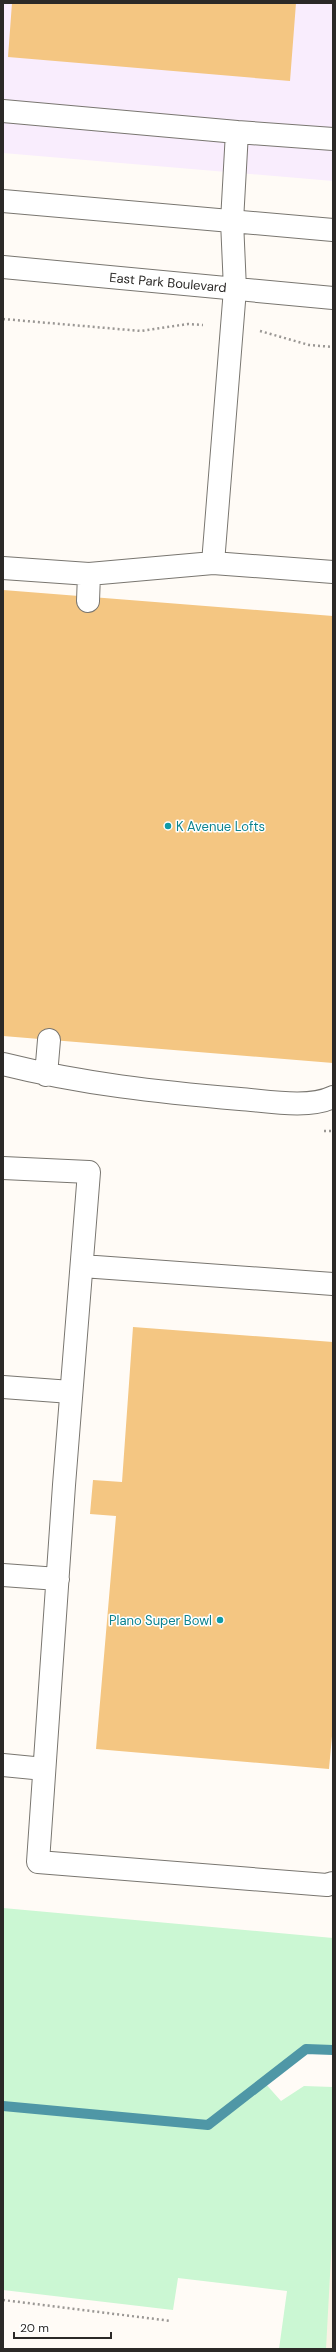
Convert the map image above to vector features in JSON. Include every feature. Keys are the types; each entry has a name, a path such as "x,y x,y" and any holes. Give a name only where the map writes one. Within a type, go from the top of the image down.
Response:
{"main road":[{"path":"3,111 333,139"},
{"path":"213,563 235,289 232,221 237,132"},
{"path":"3,201 333,230"},
{"name":"East Park Boulevard","path":"3,267 333,298"},
{"path":"3,568 89,574 213,563 333,572"},
{"path":"88,601 89,574"},
{"path":"46,1075 49,1040"},
{"path":"3,1064 46,1075 140,1091 290,1103 325,1101 333,1097"},
{"path":"3,1168 89,1172 71,1392 38,1862 327,1885 333,1883"},
{"path":"82,1266 333,1284"},
{"path":"3,1387 71,1392"},
{"path":"3,1575 58,1579"},
{"path":"3,1765 44,1768"}],"path":[{"path":"3,319 141,331 188,324 232,327 254,329 309,345 333,347"},
{"path":"3,2300 171,2321"}],"shaded area":[{"path":"3,3 333,3 333,181 3,153"},
{"path":"333,2179 333,2349 321,2349"}],"green space":[{"path":"3,1908 333,1938 333,2050 306,2049 264,2082 281,2101 304,2086 333,2087 333,2220 326,2349 279,2349 287,2291 178,2278 173,2310 3,2290"}],"building":[{"path":"12,3 296,3 290,81 8,57"},
{"name":"K Avenue Lofts","path":"3,590 333,616 333,1063 3,1036"},
{"name":"Plano Super Bowl","path":"133,1327 333,1342 333,1725 329,1769 96,1749 116,1516 90,1514 93,1480 122,1482"}],"waterway":[{"path":"3,2106 208,2125 306,2049 333,2050"}],"place":[{"name":"K Avenue Lofts","path":"168,826"},
{"name":"Plano Super Bowl","path":"220,1620"}]}
